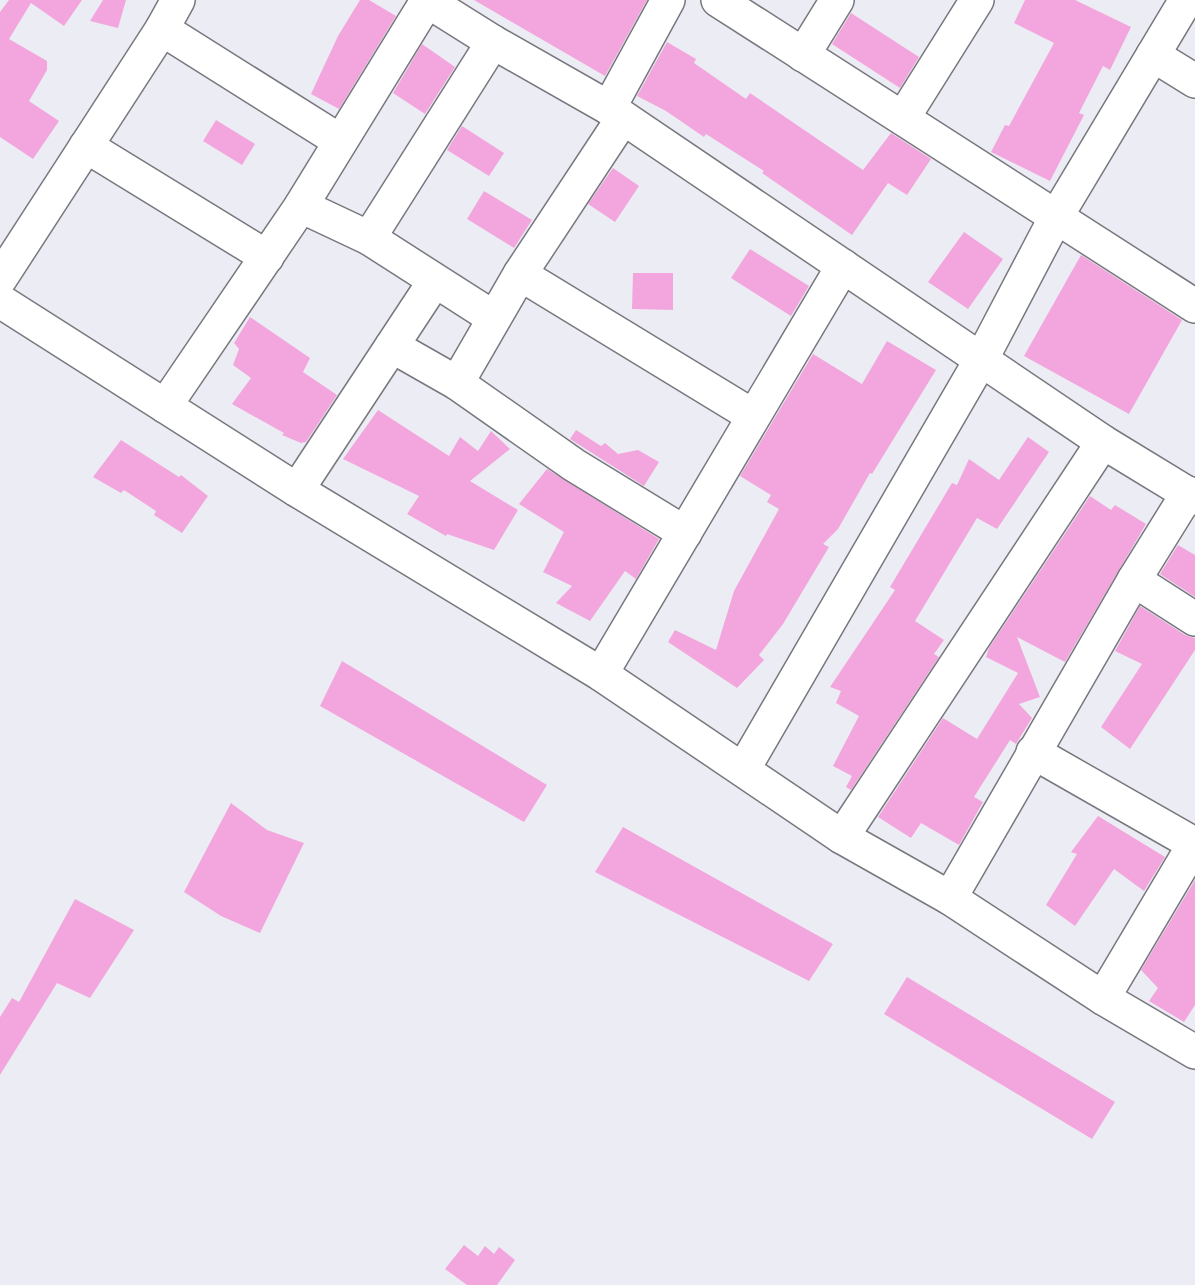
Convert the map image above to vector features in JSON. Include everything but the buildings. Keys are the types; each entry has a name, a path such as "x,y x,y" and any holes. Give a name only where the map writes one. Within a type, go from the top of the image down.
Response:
{"street":[{"path":"0,279 162,29 177,0"},
{"path":"457,383 616,113 668,0"},
{"path":"718,0 1195,306"},
{"path":"803,55 837,0"},
{"path":"903,118 977,0"},
{"path":"744,768 982,358 1056,217 1186,0"},
{"path":"165,406 302,206 427,1 616,113 982,358 1103,442 1192,495 1134,580 950,898"},
{"path":"162,29 340,141"},
{"path":"369,238 493,42"},
{"path":"1153,56 1195,81"},
{"path":"86,146 267,257"},
{"path":"302,206 369,238 434,282 494,318"},
{"path":"601,674 843,266"},
{"path":"520,274 753,416"},
{"path":"297,490 434,282"},
{"path":"0,301 297,490 601,674 744,768 842,837 950,898 1102,998 1195,1052"},
{"path":"392,346 457,383 574,465 686,533"},
{"path":"842,837 1103,442"},
{"path":"1134,580 1195,619"},
{"path":"1033,752 1194,844 1102,998"}]}
